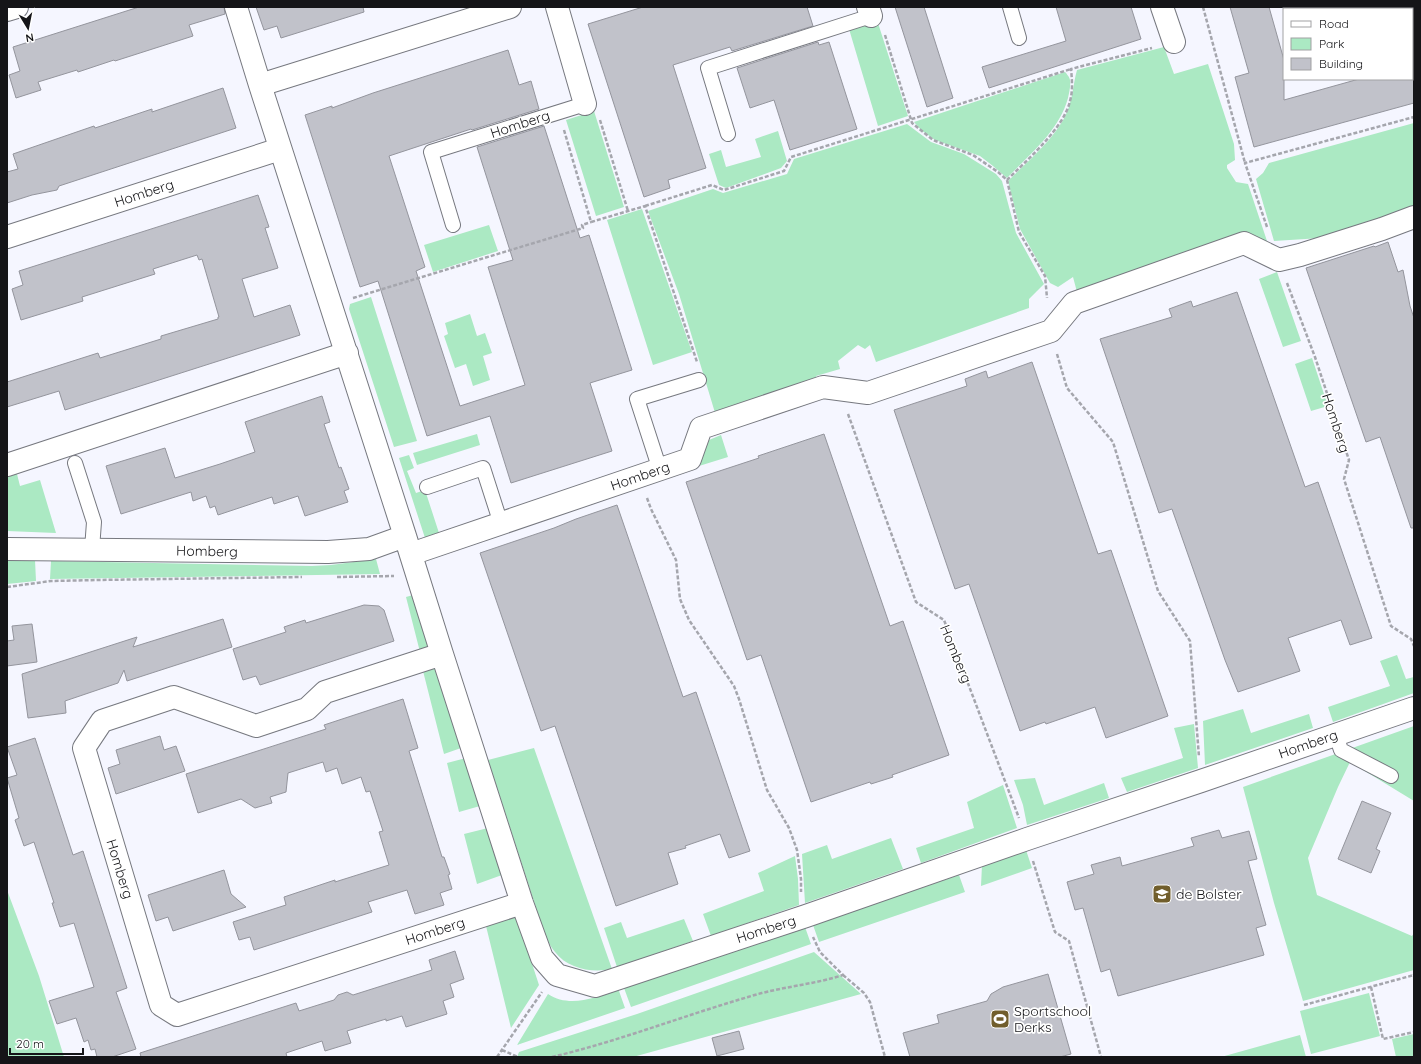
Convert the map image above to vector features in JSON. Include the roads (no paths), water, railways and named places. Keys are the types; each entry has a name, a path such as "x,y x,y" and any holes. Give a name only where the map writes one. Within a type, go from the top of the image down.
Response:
{"street":[{"path":"7,10 17,7"},
{"path":"236,7 280,149 347,353 522,903"},
{"path":"260,85 510,7"},
{"path":"556,7 585,104"},
{"path":"1162,7 1174,42"},
{"name":"Homberg","path":"7,237 280,149"},
{"name":"Homberg","path":"7,549 328,552 408,545 501,524 690,459 701,428 824,387 868,393 1051,332 1074,304 1244,243 1279,260 1300,255 1382,229 1414,217"},
{"path":"7,465 347,353"},
{"name":"Homberg","path":"442,654 325,692 307,709 256,726 174,697 102,721 84,748 161,1005 177,1014 522,903 542,958 557,975 595,986 806,916 1027,839 1414,708"}],"lane":[{"path":"1010,7 1020,38"},
{"path":"728,134 708,68 869,12"},
{"name":"Homberg","path":"453,225 431,152 585,104"},
{"path":"650,473 637,399 699,380"},
{"path":"75,463 94,522 92,549"},
{"path":"427,487 483,468 501,524"},
{"path":"1336,735 1341,750 1391,776"}],"place":[{"name":"de Bolster","path":"1162,894"},
{"name":"Sportschool Derks","path":"1000,1019"}]}
